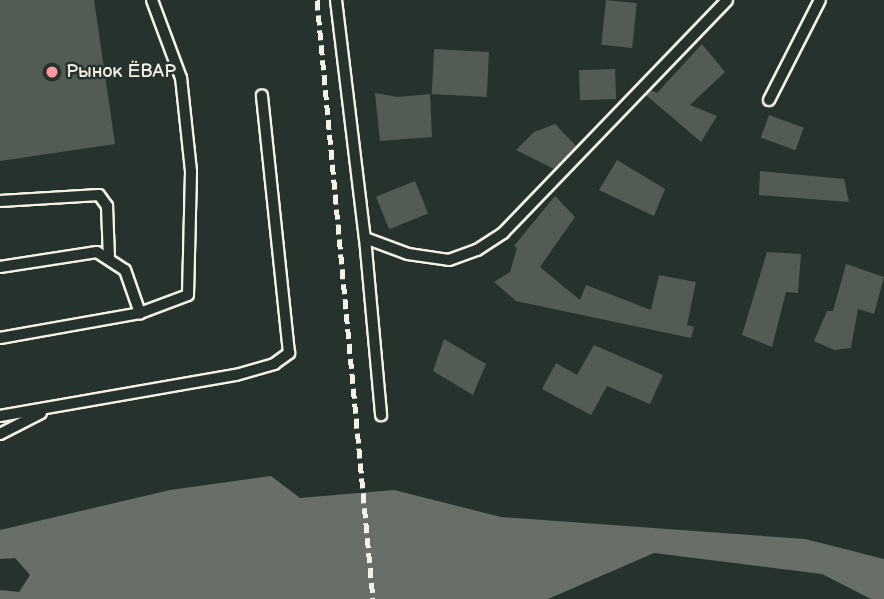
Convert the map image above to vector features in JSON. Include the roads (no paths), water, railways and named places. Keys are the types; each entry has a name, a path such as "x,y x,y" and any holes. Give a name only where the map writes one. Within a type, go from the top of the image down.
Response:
{"lane":[{"path":"0,338 140,313 188,295 191,172 181,78 152,0"},
{"path":"336,0 365,238 382,415"},
{"path":"365,238 408,254 449,260 477,250 503,233 727,0"},
{"path":"769,100 820,0"},
{"path":"0,416 236,374 274,364 289,353 262,95"},
{"path":"0,201 99,195 107,206 109,257"},
{"path":"0,267 97,252 109,257 125,270 140,313"},
{"path":"0,434 52,407"}],"railway":[{"path":"317,0 373,599"}],"place":[{"name":"Рынок ЁВАР","path":"52,72"}]}
